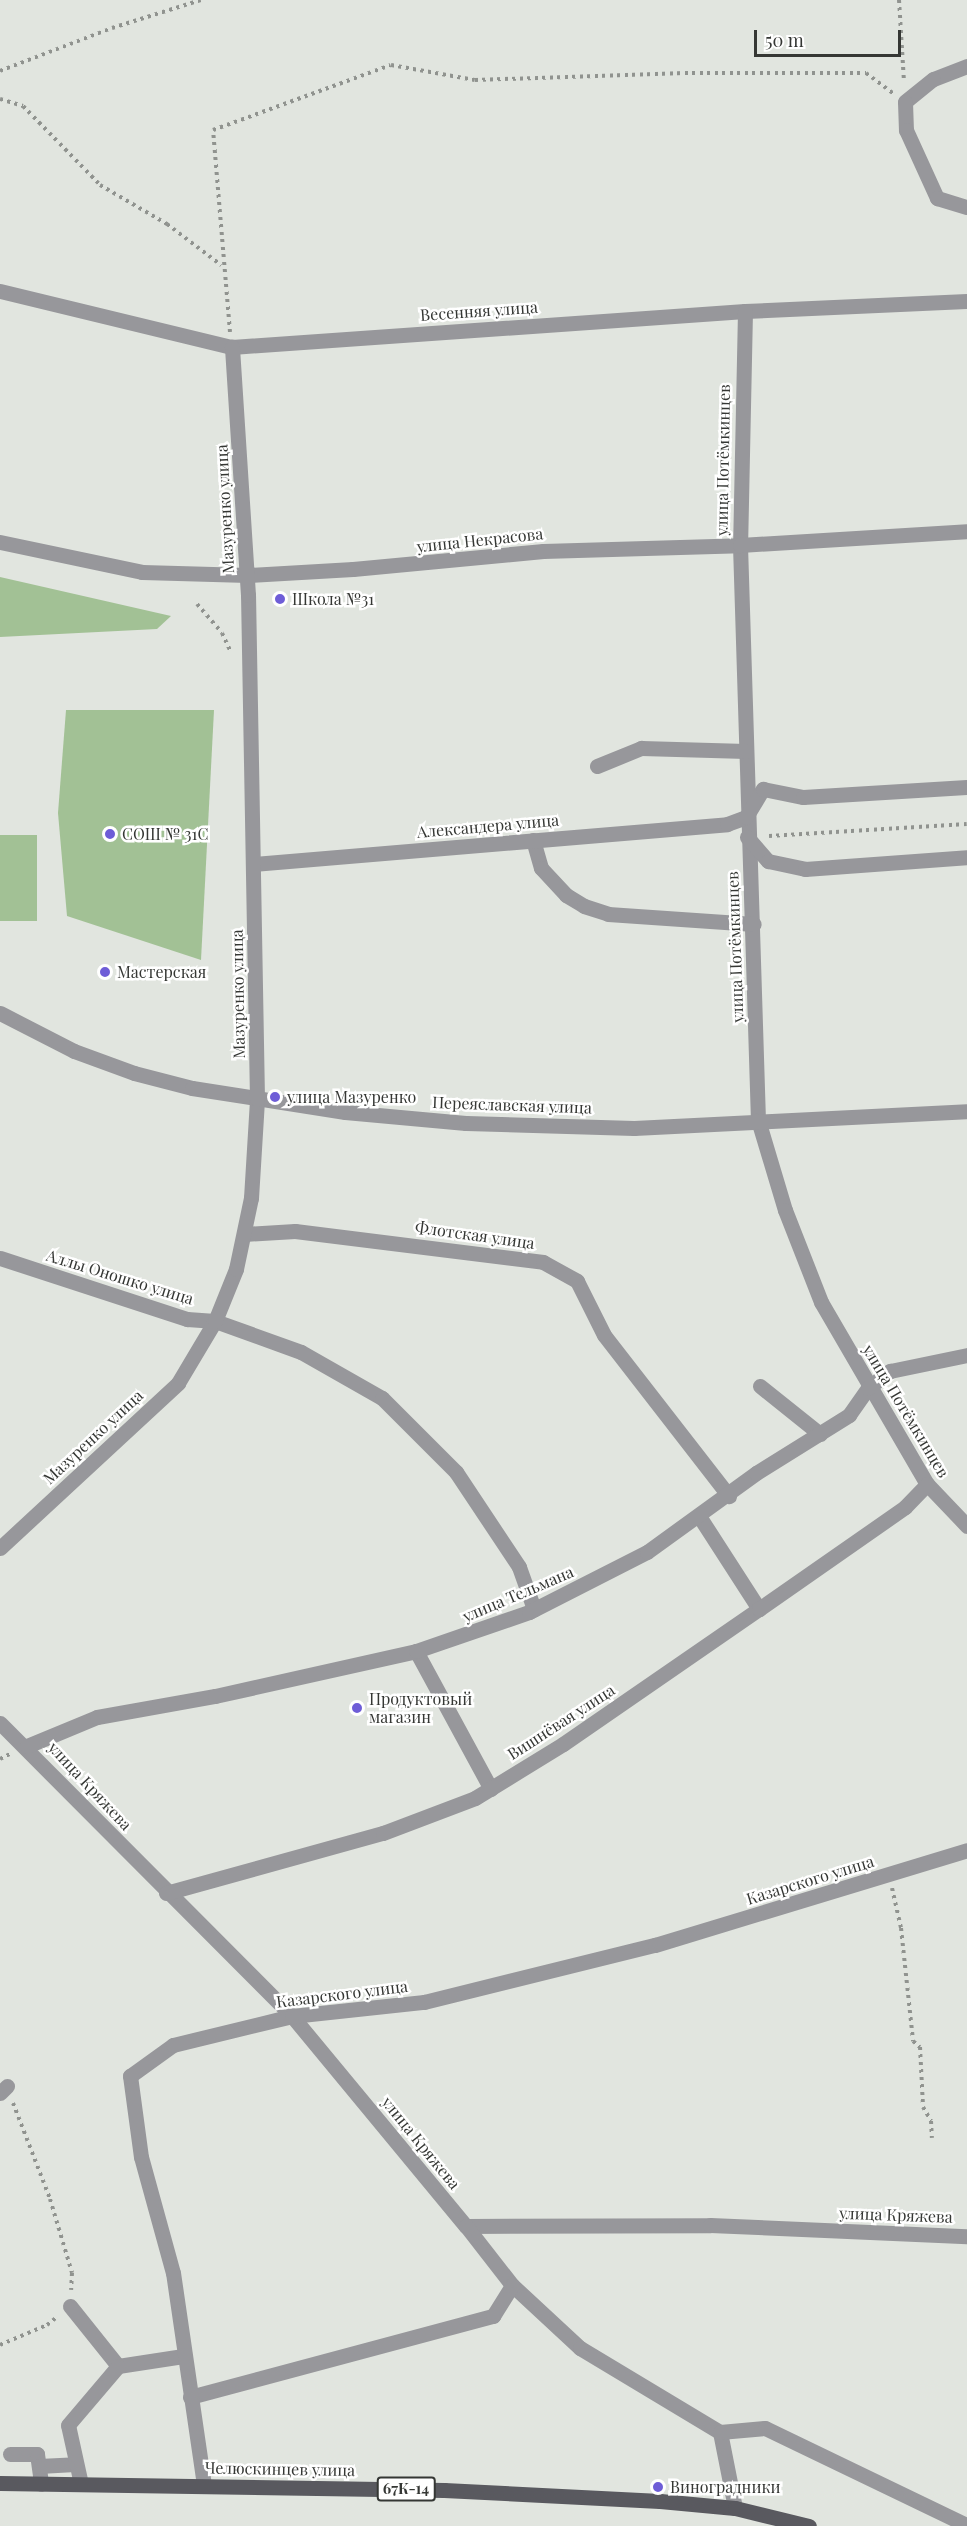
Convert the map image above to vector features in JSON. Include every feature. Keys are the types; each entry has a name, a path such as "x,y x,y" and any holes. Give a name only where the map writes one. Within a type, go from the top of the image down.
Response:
{"main road":[{"name":"Челюскинцев улица","path":"0,2483 444,2490 735,2508 809,2526"}],"street":[{"path":"967,66 933,79 905,102 906,130 937,198 967,207"},
{"name":"Весенняя улица","path":"0,291 232,346 745,311 967,301"},
{"name":"улица Потёмкинцев","path":"745,311 740,545 746,817 754,924 758,1120 785,1210 821,1302 868,1388 927,1484 967,1526"},
{"name":"Мазуренко улица","path":"0,1548 177,1383 215,1321 236,1269 251,1198 258,1099 248,575 232,346"},
{"name":"улица Некрасова","path":"0,542 142,572 248,575 365,568 543,551 740,545 967,531"},
{"path":"597,766 641,748 746,751"},
{"path":"746,817 763,789 803,797 967,787"},
{"name":"Александера улица","path":"253,864 727,824 746,817"},
{"path":"727,824 748,837 768,861 805,869 967,857"},
{"path":"533,840 541,868 566,895 584,906 608,914 754,924"},
{"name":"Переяславская улица","path":"0,1013 74,1051 134,1073 258,1099 345,1113 466,1124 634,1128 967,1111"},
{"name":"Флотская улица","path":"244,1234 295,1231 543,1262 577,1281 604,1335 729,1496"},
{"name":"Аллы Оношко улица","path":"0,1258 187,1319 215,1321 301,1352 382,1398 456,1473 519,1567 534,1609"},
{"name":"улица Тельмана","path":"27,1746 98,1717 215,1696 416,1651 534,1609 647,1552 729,1496 756,1473 849,1415 868,1388 890,1371 967,1355"},
{"path":"760,1386 820,1434"},
{"name":"Вишнёвая улица","path":"166,1893 383,1833 491,1789 563,1744 905,1507 927,1484"},
{"path":"699,1516 759,1609"},
{"path":"416,1651 491,1789"},
{"name":"улица Кряжева","path":"0,1723 27,1746 166,1893 292,2016 466,2226 710,2225 967,2236"},
{"name":"Казарского улица","path":"204,2485 183,2356 173,2273 141,2157 130,2076 173,2044 292,2016 423,2002 655,1945 967,1850"},
{"path":"466,2226 512,2285 580,2348 720,2432 765,2428 967,2525"},
{"path":"190,2397 493,2316 512,2285"},
{"path":"70,2306 118,2366"},
{"path":"81,2484 68,2425 118,2366 183,2356"},
{"path":"720,2432 735,2508"},
{"path":"10,2454 38,2454 41,2484"},
{"path":"39,2466 75,2464"}],"path":[{"path":"0,71 112,28 201,0"},
{"path":"899,0 905,102"},
{"path":"232,346 221,266 213,130 391,65 475,80 685,73 866,73 905,102"},
{"path":"0,99 23,106 100,185 167,224 221,266"},
{"path":"197,604 222,633 235,663"},
{"path":"768,837 967,824"},
{"path":"889,1875 901,1928 913,2041 920,2047 923,2107 932,2121 932,2138"},
{"path":"0,2345 47,2325 70,2306 72,2273 50,2199 3,2090"}],"green space":[{"path":"0,577 171,616 157,629 0,637"},
{"path":"66,710 214,710 201,960 67,916 58,813"},
{"path":"0,835 37,835 37,921 0,921"}],"place":[{"name":"Школа №31","path":"280,599"},
{"name":"СОШ № 31С","path":"110,834"},
{"name":"Мастерская","path":"105,972"},
{"name":"улица Мазуренко","path":"275,1097"},
{"name":"Продуктовый магазин","path":"357,1708"},
{"name":"Виноградники","path":"658,2487"}]}
